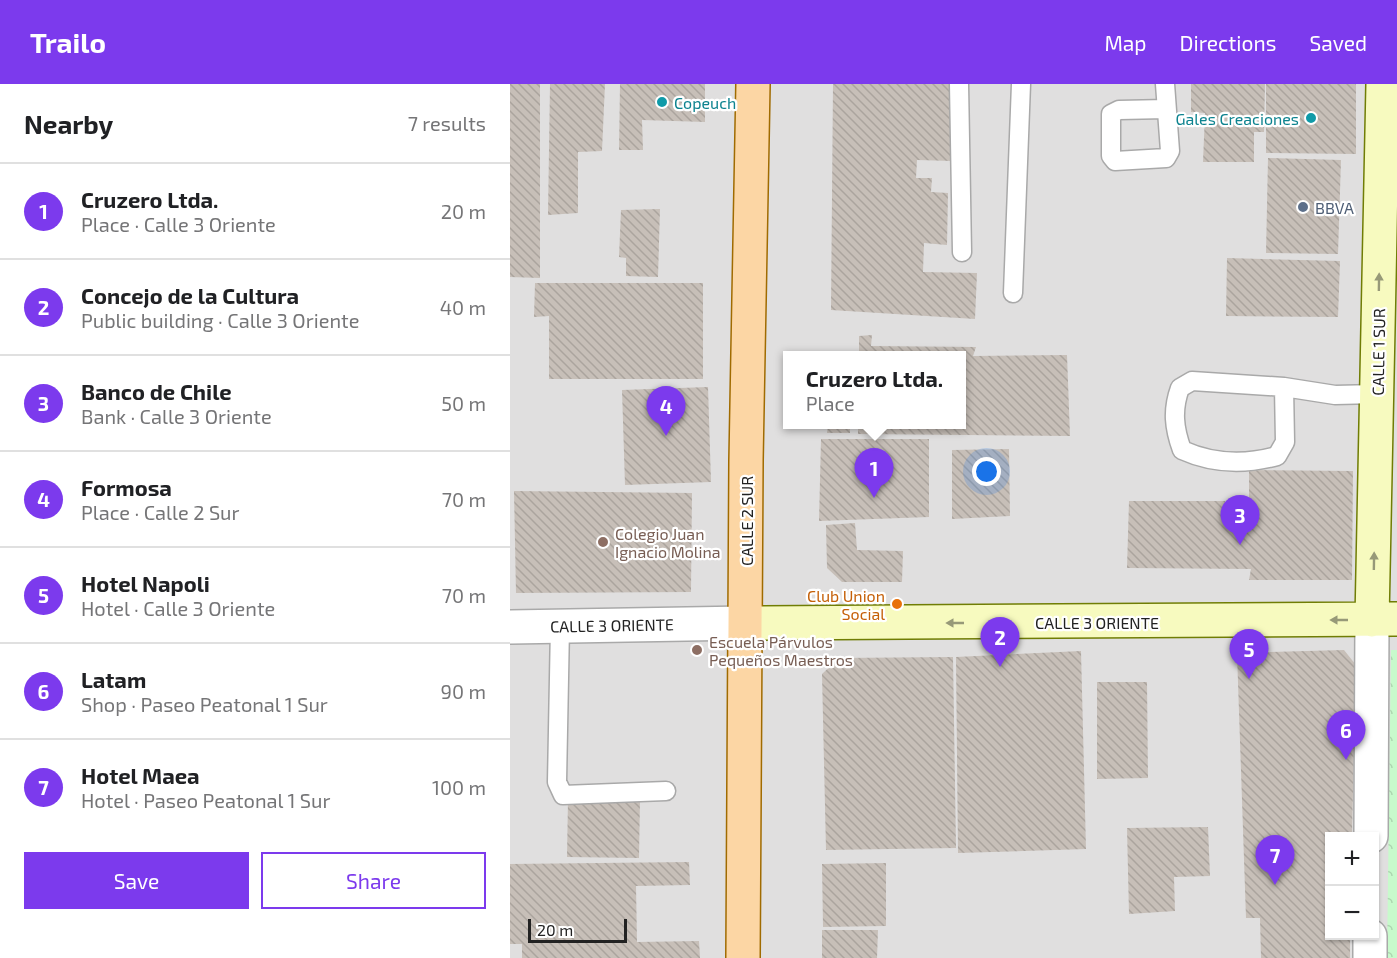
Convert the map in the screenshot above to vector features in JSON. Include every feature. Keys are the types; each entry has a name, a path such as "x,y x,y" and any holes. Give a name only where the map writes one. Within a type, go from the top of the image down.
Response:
{"main road":[{"name":"CALLE 2 SUR","path":"743,958 753,84"}],"street":[{"name":"CALLE 1 SUR","path":"1383,84 1377,394 1385,620"},
{"name":"CALLE 3 ORIENTE","path":"510,627 746,623 1385,620"},
{"path":"1371,832 1385,620"},
{"path":"1370,940 1370,958"}],"lane":[{"path":"959,84 962,252"},
{"path":"1012,293 1021,84"},
{"path":"1165,84 1166,109"},
{"path":"1284,387 1285,442 1277,456 1259,461 1231,462 1202,459 1182,450 1174,429 1175,402 1180,388 1192,381 1284,387 1335,395 1377,394"},
{"path":"560,626 557,782 563,795 666,791"}],"shaded area":[{"path":"510,84 1397,84 1397,958 510,958"}],"green space":[{"path":"1391,650 1397,650 1397,958 1387,958"}],"building":[{"path":"510,84 540,84 540,278 510,277"},
{"path":"550,84 605,84 602,151 578,152 578,213 548,215"},
{"name":"Copeuch","path":"620,84 705,84 705,122 642,120 643,150 619,150"},
{"path":"833,84 952,84 952,161 917,160 916,178 932,178 931,192 948,193 947,245 924,243 923,272 977,273 975,319 831,310"},
{"path":"1191,84 1265,84 1264,132 1254,132 1254,162 1203,162 1205,113 1191,112"},
{"name":"Gales Creaciones","path":"1266,84 1356,84 1356,154 1266,153"},
{"name":"BBVA","path":"1268,158 1341,160 1338,254 1266,253"},
{"path":"660,209 658,277 626,276 626,258 619,257 621,210"},
{"path":"1227,258 1340,261 1338,317 1226,316"},
{"path":"535,283 703,283 703,379 549,379 549,316 534,317"},
{"path":"872,335 871,346 976,347 973,356 1067,355 1070,436 858,434 858,429 966,429 966,351 859,351 859,336"},
{"path":"708,387 711,482 625,485 622,390"},
{"path":"827,429 850,429 850,433 827,433"},
{"path":"821,439 929,439 929,517 819,521"},
{"path":"1009,449 1010,516 952,519 952,450"},
{"path":"1249,470 1353,471 1352,580 1249,580 1251,569 1127,568 1129,501 1225,501 1224,522 1236,522 1236,502 1249,500"},
{"name":"Colegio Juan Ignacio Molina","path":"514,491 692,493 691,592 516,593"},
{"path":"855,523 857,550 903,551 902,582 842,582 827,568 826,525"},
{"path":"1344,650 1356,665 1352,832 1325,832 1325,940 1350,940 1350,958 1261,958 1260,918 1246,918 1237,653"},
{"path":"1081,651 1086,849 958,853 956,657"},
{"path":"953,657 956,848 826,850 822,674 839,658"},
{"path":"1097,682 1147,682 1148,778 1097,779"},
{"path":"568,799 640,800 639,858 567,857"},
{"path":"1208,827 1210,876 1174,877 1175,911 1129,914 1127,828"},
{"path":"689,862 690,885 636,886 637,942 699,941 700,958 522,958 522,944 510,944 510,864"},
{"path":"886,863 886,926 823,927 822,864"},
{"path":"822,930 878,930 877,958 822,958"}],"place":[{"name":"Copeuch","path":"662,102"},
{"name":"Gales Creaciones","path":"1311,118"},
{"name":"BBVA","path":"1303,207"},
{"name":"Formosa","path":"666,436"},
{"name":"Cruzero Ltda.","path":"874,498"},
{"name":"Colegio Juan Ignacio Molina","path":"603,542"},
{"name":"Banco de Chile","path":"1240,545"},
{"name":"Club Union Social","path":"897,604"},
{"name":"Escuela Párvulos Pequeños Maestros","path":"697,650"},
{"name":"Concejo de la Cultura","path":"1000,667"},
{"name":"Hotel Napoli","path":"1249,679"},
{"name":"Latam","path":"1346,760"},
{"name":"Hotel Maea","path":"1275,885"}]}
